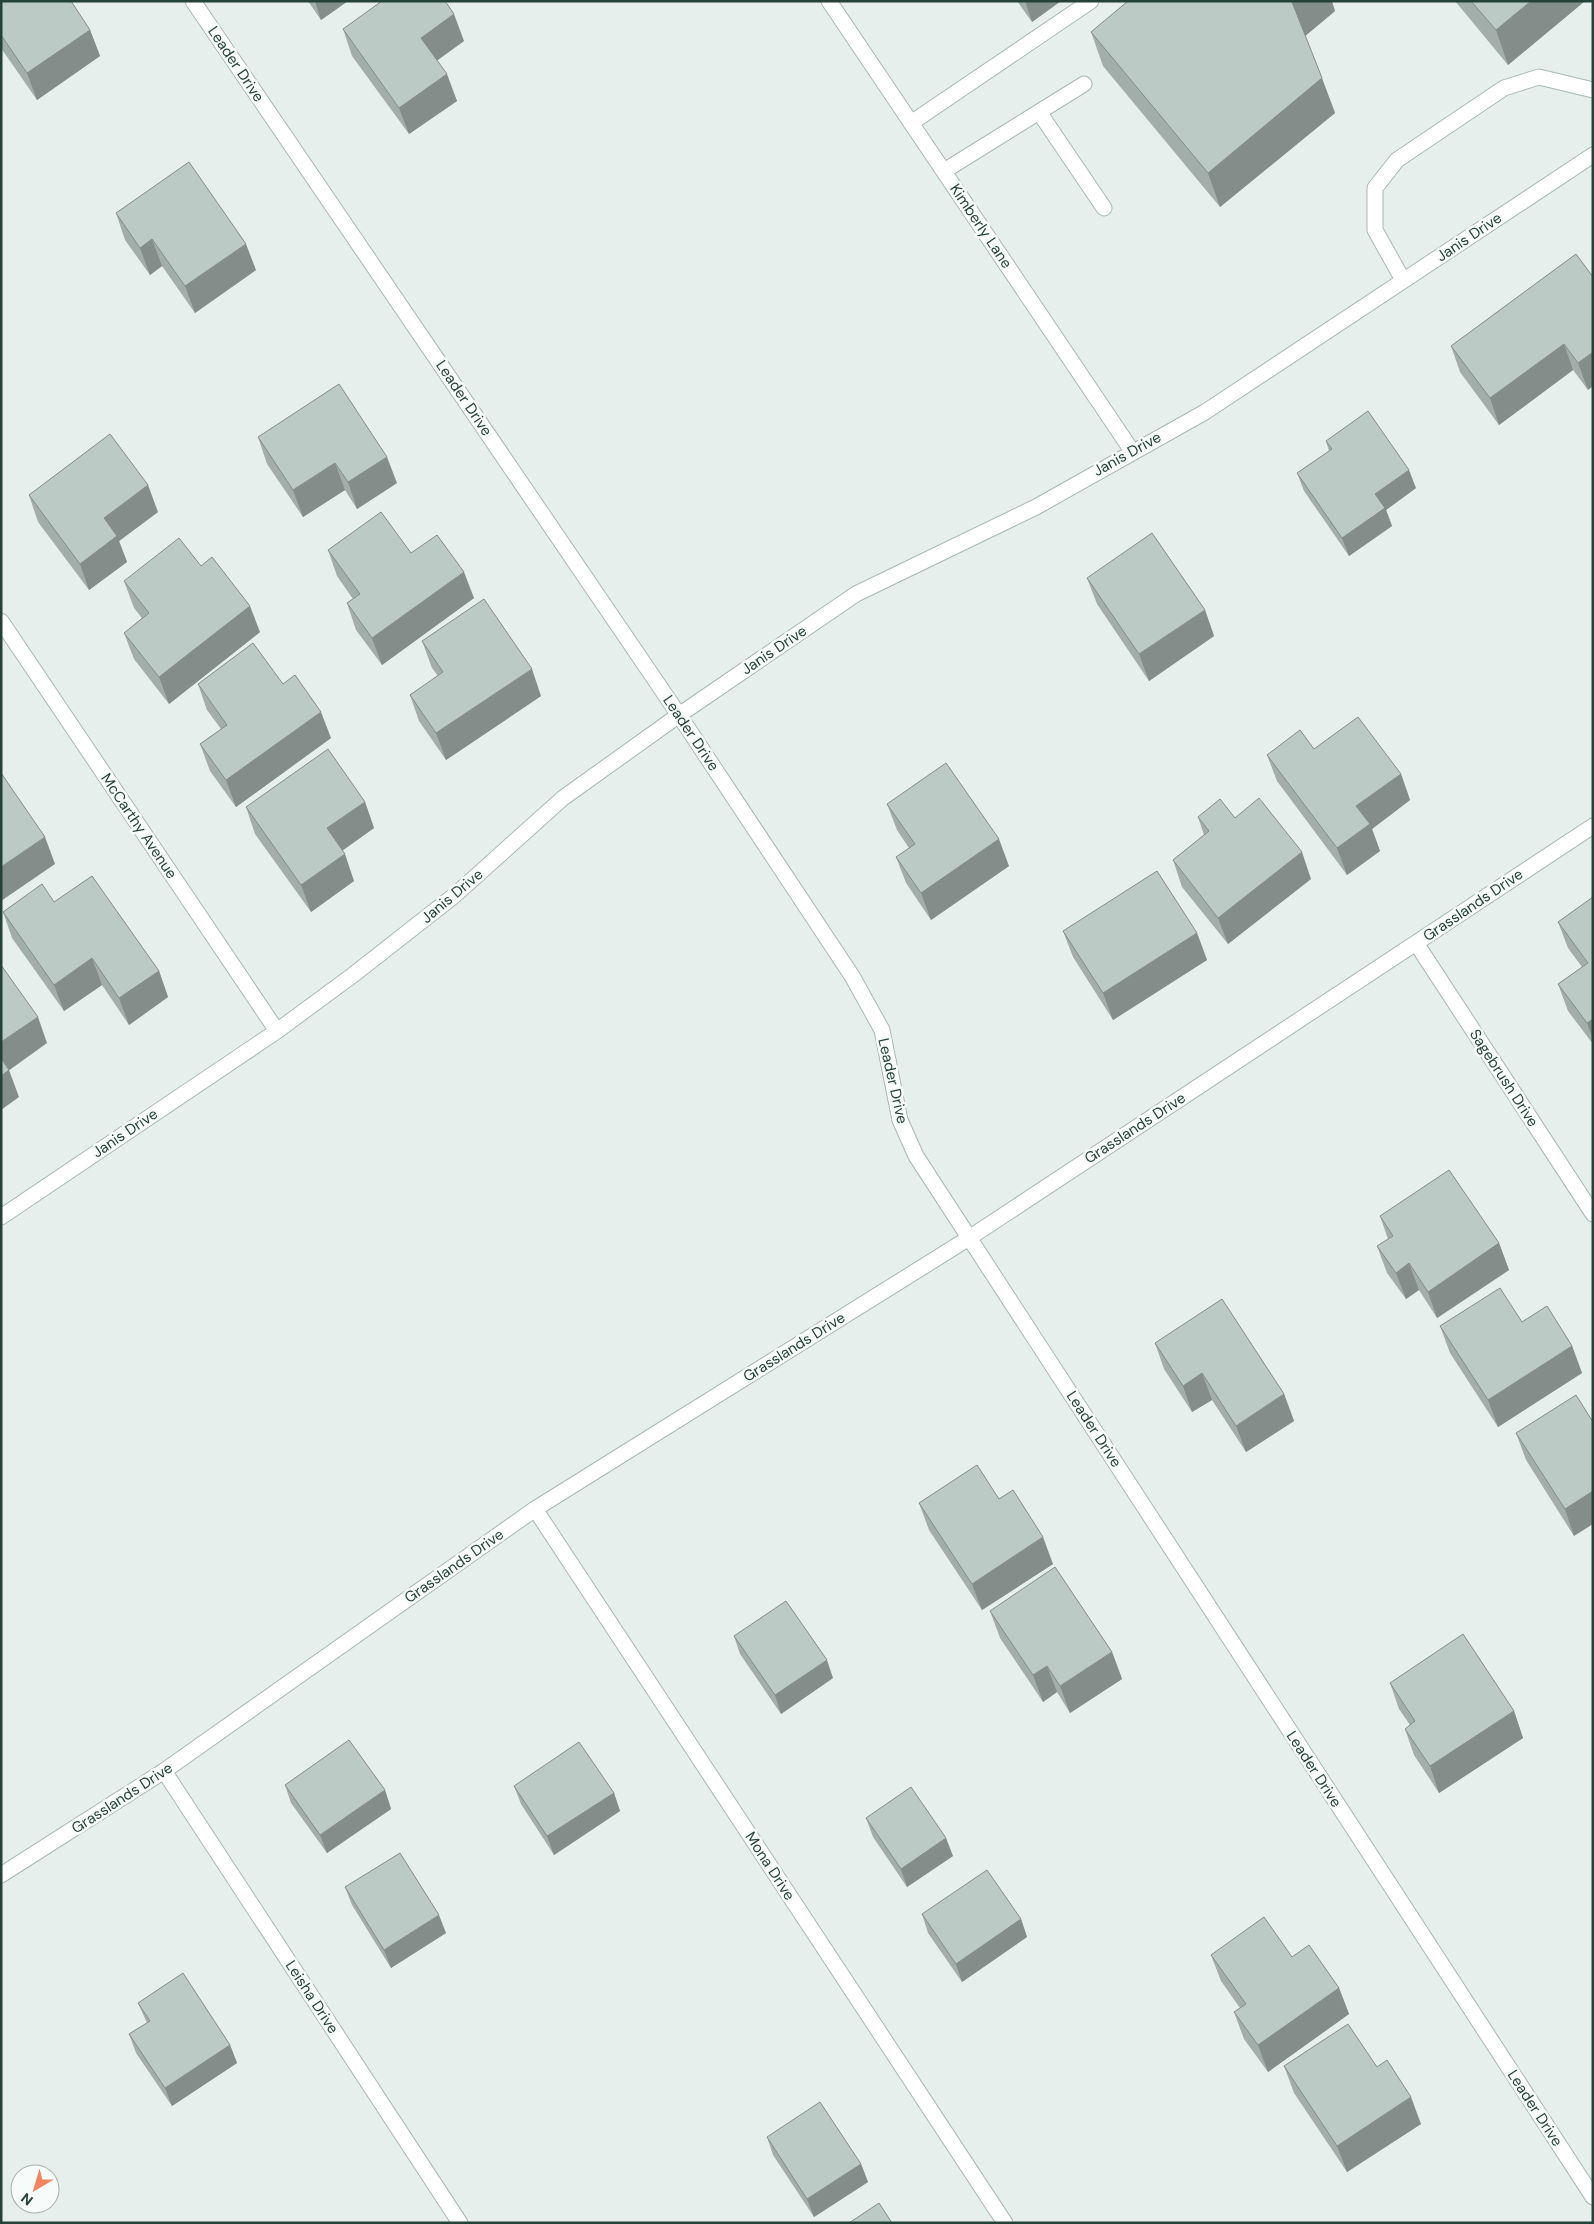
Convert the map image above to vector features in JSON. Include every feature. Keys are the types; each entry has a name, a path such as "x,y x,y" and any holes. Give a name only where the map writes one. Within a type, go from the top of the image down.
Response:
{"street":[{"name":"Leader Drive","path":"193,1 679,715 847,968 882,1030 900,1120 916,1156 1593,2196"},
{"name":"Kimberly Lane","path":"829,1 1132,451"},
{"path":"911,123 1091,1"},
{"path":"1403,280 1376,230 1375,188 1397,160 1504,88 1540,77 1593,90"},
{"path":"944,171 1084,84"},
{"path":"1039,112 1104,208"},
{"name":"Janis Drive","path":"1,1217 277,1031 353,976 455,895 564,798 679,715 856,594 1036,507 1204,412 1593,155"},
{"name":"McCarthy Avenue","path":"1,621 277,1031"},
{"name":"Grasslands Drive","path":"1,1875 164,1771 535,1509 969,1238 1593,826"},
{"name":"Sagebrush Drive","path":"1416,943 1593,1214"},
{"name":"Mona Drive","path":"535,1509 1005,2223"},
{"name":"Leisha Drive","path":"164,1771 460,2223"}],"building":[{"path":"1,1 71,1 90,30 27,73 1,35"},
{"path":"382,1 445,1 454,14 421,38 447,74 399,108 343,29"},
{"path":"1128,1 1293,1 1322,78 1208,173 1091,32"},
{"path":"1471,1 1531,1 1496,30"},
{"path":"189,162 246,244 185,286 152,239 140,248 116,213"},
{"path":"1576,254 1593,277 1593,352 1578,363 1564,344 1490,398 1451,346"},
{"path":"339,384 387,457 348,482 335,463 293,490 258,437"},
{"path":"1368,411 1409,470 1375,494 1385,508 1342,538 1297,473 1332,449 1326,441"},
{"path":"110,434 148,485 104,518 117,536 80,564 29,495"},
{"path":"381,512 411,553 437,535 464,572 372,638 347,603 360,594 328,550"},
{"path":"1152,533 1205,610 1139,654 1087,578"},
{"path":"179,538 201,566 212,557 250,606 159,677 124,633 149,613 124,581"},
{"path":"484,599 532,669 436,733 410,695 443,672 422,641"},
{"path":"253,643 283,684 295,675 321,712 226,780 200,744 227,725 198,684"},
{"path":"1358,717 1401,774 1356,806 1370,824 1337,848 1267,755 1300,730 1314,749"},
{"path":"328,749 365,802 327,828 345,854 301,885 246,807"},
{"path":"946,763 999,839 921,893 896,857 915,844 887,804"},
{"path":"1,773 45,837 1,867"},
{"path":"1259,798 1302,852 1218,918 1173,860 1209,831 1198,817 1220,799 1235,818"},
{"path":"1157,871 1197,933 1103,993 1063,931"},
{"path":"92,876 159,971 119,998 92,958 54,985 3,912 42,884 54,902"},
{"path":"1593,897 1593,1019 1587,1023 1558,984 1588,963 1558,922"},
{"path":"1,965 38,1017 1,1042"},
{"path":"1,1058 9,1070 1,1076"},
{"path":"1449,1170 1499,1243 1428,1292 1409,1263 1396,1273 1377,1246 1393,1236 1380,1216"},
{"path":"1500,1288 1522,1322 1547,1306 1572,1346 1488,1400 1440,1326"},
{"path":"1222,1299 1284,1394 1236,1426 1202,1373 1183,1386 1155,1343"},
{"path":"1576,1395 1593,1422 1593,1491 1565,1509 1516,1433"},
{"path":"977,1465 999,1499 1013,1490 1043,1537 972,1584 919,1503"},
{"path":"1055,1567 1112,1652 1060,1686 1047,1666 1033,1675 990,1611"},
{"path":"786,1601 827,1660 775,1695 734,1636"},
{"path":"1463,1634 1514,1711 1430,1766 1405,1729 1415,1721 1390,1683"},
{"path":"349,1740 385,1790 320,1835 285,1785"},
{"path":"579,1742 614,1793 547,1836 514,1786"},
{"path":"911,1787 946,1838 901,1869 866,1818"},
{"path":"400,1853 439,1915 384,1950 345,1887"},
{"path":"987,1870 1021,1919 956,1964 922,1914"},
{"path":"1264,1917 1292,1957 1309,1945 1339,1988 1258,2045 1234,2012 1246,2004 1211,1955"},
{"path":"183,1973 230,2045 165,2088 129,2034 150,2021 138,2003"},
{"path":"1348,2024 1377,2067 1387,2060 1411,2097 1337,2146 1284,2066"},
{"path":"820,2102 861,2164 807,2199 767,2137"},
{"path":"879,2203 892,2223 849,2223"}]}
